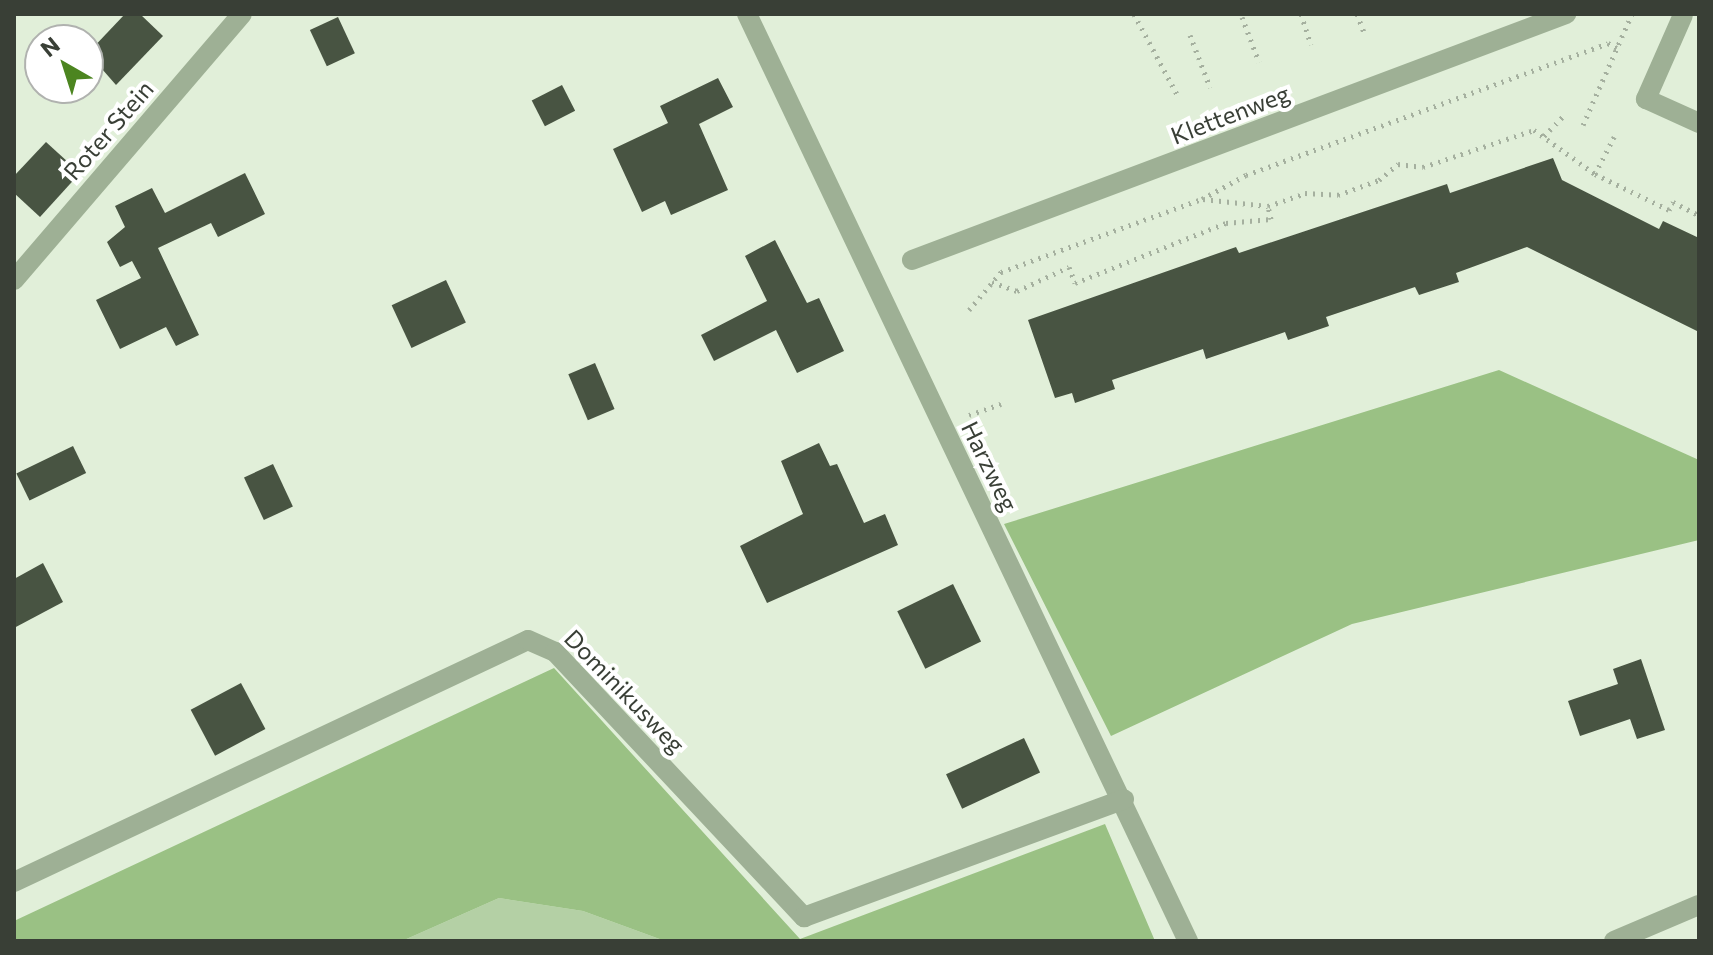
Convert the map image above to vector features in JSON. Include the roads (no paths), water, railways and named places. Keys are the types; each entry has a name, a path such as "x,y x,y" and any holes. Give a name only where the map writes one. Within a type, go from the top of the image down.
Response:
{"street":[{"name":"Roter Stein","path":"14,280 242,14"},
{"name":"Harzweg","path":"747,14 865,271 1124,799 1188,941"},
{"name":"Klettenweg","path":"912,260 1566,14"},
{"path":"1699,22 1680,14 1646,99 1699,123"},
{"name":"Dominikusweg","path":"14,882 528,640 555,652 804,917 1124,799"},
{"path":"1614,941 1699,905"}]}
